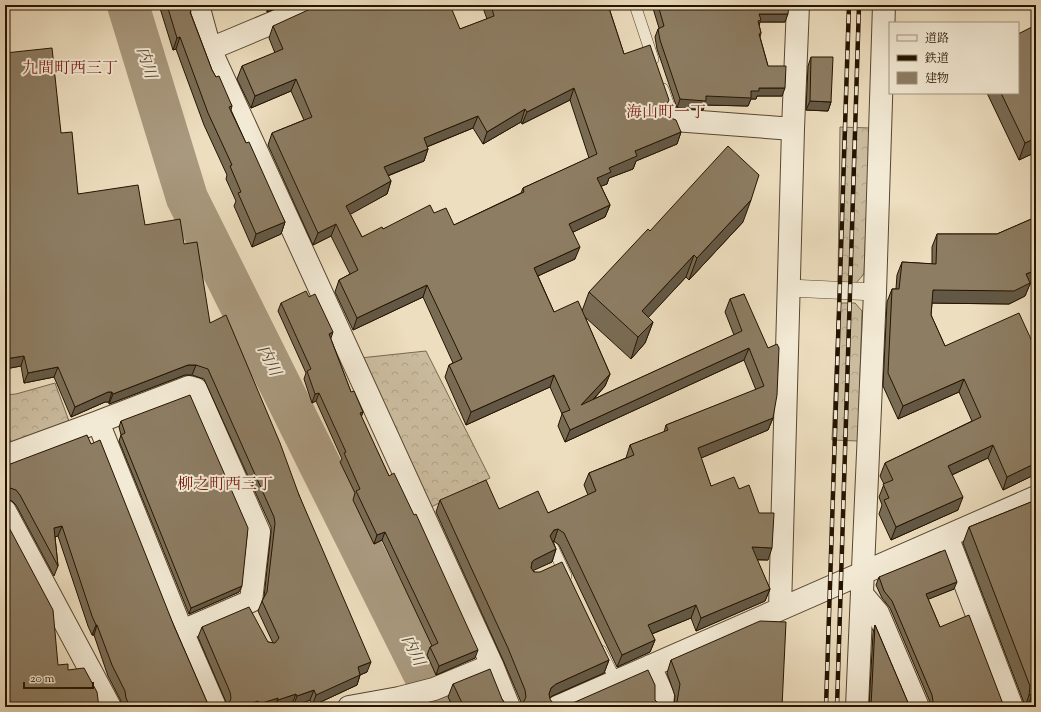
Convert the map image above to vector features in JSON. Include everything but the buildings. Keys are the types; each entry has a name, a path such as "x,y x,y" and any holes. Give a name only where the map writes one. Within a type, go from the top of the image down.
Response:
{"street":[{"path":"198,5 210,49 492,665 509,707"},
{"path":"780,609 793,129 798,5"},
{"path":"857,707 875,292 884,5"},
{"path":"210,49 311,6"},
{"path":"674,120 793,129"},
{"path":"789,288 875,292"},
{"path":"5,456 189,388 196,389 259,532 249,610 182,631"},
{"path":"98,422 182,631 215,707"},
{"path":"557,707 780,609 863,583 947,536 1036,496"},
{"path":"5,511 110,707"},
{"path":"947,536 1012,707"},
{"path":"863,583 878,613 918,707"},
{"path":"349,707 399,698 434,689 492,665"},
{"path":"650,666 663,696 662,707"}],"lane":[{"path":"635,5 674,120"},
{"path":"553,548 558,566 571,585"},
{"path":"596,640 616,681"}],"green space":[{"path":"840,127 870,128 864,274 856,283 838,282"},
{"path":"838,303 855,303 862,311 858,441 832,440"},
{"path":"426,351 490,478 427,509 360,358"},
{"path":"55,383 69,421 12,442 5,433 5,395 16,394"}],"waterway":[{"name":"内川","path":"128,5 187,198 426,678 435,707"}],"railway":[{"path":"826,707 849,5"},
{"path":"837,707 859,5"}],"district":[{"name":"九間町西三丁","path":"70,69"},
{"name":"海山町一丁","path":"666,113"},
{"name":"柳之町西三丁","path":"225,485"}]}
